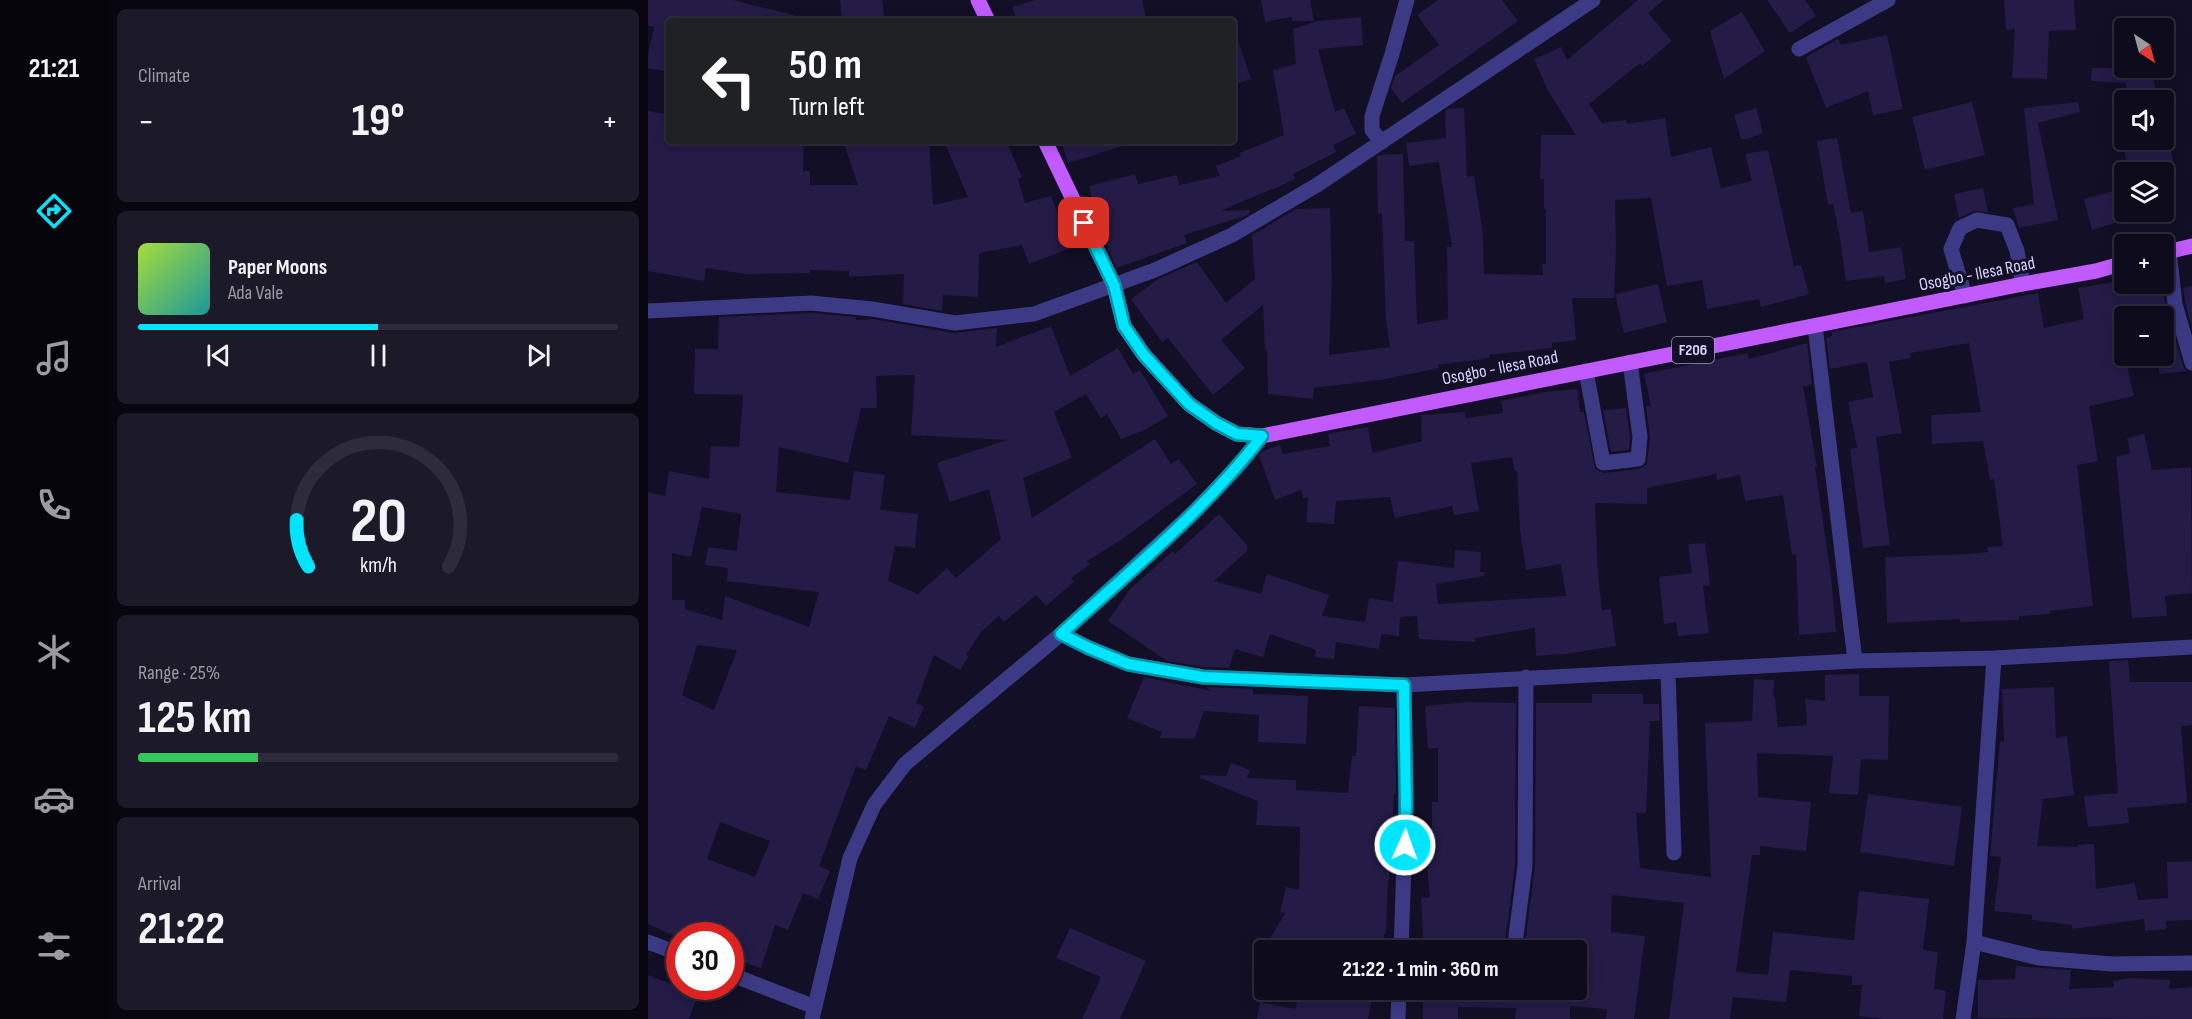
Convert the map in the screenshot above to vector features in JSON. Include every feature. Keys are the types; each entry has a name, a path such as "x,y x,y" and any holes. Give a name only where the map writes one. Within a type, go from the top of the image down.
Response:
{"main road":[{"path":"978,0 986,18"},
{"name":"Osogbo - Ilesa Road","path":"1046,144 1114,285 1124,326 1144,355 1189,404 1216,423 1237,434 1262,436 2114,266"},
{"path":"2174,250 2192,246"}],"street":[{"path":"1382,142 1372,130 1372,116 1407,0"},
{"path":"648,311 812,303 872,309 955,323 1034,314 1155,270 1232,235 1317,185 1593,0"},
{"path":"1799,49 1888,0"},
{"path":"1965,296 1951,249 1960,228 1977,220 2007,225 2017,251 2023,284"},
{"path":"2173,294 2192,363"},
{"path":"1815,326 1855,661"},
{"path":"1586,371 1603,463 1638,459 1640,437 1630,362"},
{"path":"744,980 814,1013 850,858 874,805 905,764 1061,634 1194,512 1240,464 1262,436"},
{"path":"1061,634 1128,664 1203,677 1404,685 1855,661 1994,658 2192,647"},
{"path":"1963,1019 1974,942 1994,658"},
{"path":"1668,672 1674,854"},
{"path":"1515,940 1525,866 1526,677"},
{"path":"1401,940 1406,803 1404,685"},
{"path":"648,942 666,949"},
{"path":"1974,942 2039,958 2112,964 2192,963"},
{"path":"1398,1019 1399,1000"}],"building":[{"path":"648,0 732,0 794,15 794,18 666,18 666,71 648,68 648,55 654,27 648,26"},
{"path":"840,0 882,0 885,18 842,18"},
{"path":"1035,0 1142,0 1146,18 1016,18 1012,7"},
{"path":"1261,0 1310,0 1314,21 1292,21 1292,17 1265,22"},
{"path":"1438,0 1502,0 1518,21 1402,103 1391,88 1395,76 1439,45 1417,15"},
{"path":"1638,0 1664,0 1648,13 1672,41 1642,66 1640,63 1589,104 1602,123 1626,120 1627,124 1665,118 1671,157 1711,147 1721,188 1752,181 1745,154 1768,150 1794,266 1801,265 1809,294 1761,307 1759,299 1707,309 1702,280 1667,286 1651,198 1615,200 1614,298 1572,298 1576,340 1552,343 1552,348 1489,355 1490,358 1438,365 1439,368 1386,379 1314,388 1313,399 1268,394 1263,305 1221,340 1245,368 1213,395 1168,338 1162,342 1131,299 1158,279 1197,262 1226,303 1255,279 1252,235 1296,209 1330,208 1332,282 1329,355 1390,347 1386,321 1382,213 1378,214 1377,157 1403,154 1405,241 1414,241 1417,324 1448,319 1447,247 1452,247 1439,162 1409,166 1406,143 1446,138 1445,111 1464,108 1467,177 1474,176 1483,235 1484,274 1543,275 1542,264 1546,264 1546,209 1544,209 1544,179 1540,179 1541,135 1576,135 1547,89 1534,59 1561,47 1567,60"},
{"path":"1767,0 1805,0 1816,16 1790,33"},
{"path":"2004,0 2074,0 2076,30 2049,31 2047,79 2012,78 2015,29 2006,30"},
{"path":"1742,12 1765,51 1724,79 1710,31"},
{"path":"1361,17 1363,45 1318,49 1335,112 1344,108 1356,134 1333,145 1336,152 1293,174 1296,179 1220,211 1249,210 1250,213 1245,216 1184,235 1187,243 1116,268 1103,235 1101,235 1089,186 1135,174 1138,184 1177,175 1179,185 1220,176 1216,166 1241,156 1239,153 1284,135 1273,70 1296,64 1293,29 1318,21"},
{"path":"1236,35 1251,79 1236,84"},
{"path":"1887,35 1903,109 1873,115 1868,91 1826,108 1806,57 1838,39 1841,45"},
{"path":"2092,68 2114,68 2114,78 2154,78 2155,90 2126,90 2126,83 2091,81"},
{"path":"1972,102 1985,155 1925,170 1912,117"},
{"path":"2078,102 2080,112 2038,123 2058,220 2019,228 2013,208 2034,204 2024,108"},
{"path":"1756,108 1763,133 1748,139 1741,139 1734,115"},
{"path":"648,111 666,114 666,144 804,144 803,171 810,171 810,185 858,185 844,144 929,144 933,205 968,197 945,144 1007,144 1022,177 1018,179 1025,203 1051,196 1071,248 1029,264 1022,245 979,253 978,297 943,295 942,311 903,304 904,274 849,277 849,271 810,270 810,273 747,274 706,268 704,281 648,271"},
{"path":"1837,138 1851,213 1863,211 1869,252 1901,247 1906,279 1885,283 1884,276 1846,281 1833,204 1828,205 1817,141"},
{"path":"1062,144 1126,144 1126,145 1068,163"},
{"path":"2124,150 2171,150 2173,162 2126,162"},
{"path":"1983,188 1988,212 1974,211 1959,218 1954,194"},
{"path":"2114,191 2114,222 2118,222 2092,230 2084,199"},
{"path":"2114,282 2114,294 2163,294 2166,306 2114,306 2114,366 2127,366 2134,396 2089,406 2098,461 2077,465 2093,606 2050,611 2050,614 2019,616 2019,620 1960,622 1960,619 1887,623 1885,557 1970,554 1988,552 1987,547 2003,546 1994,479 1990,480 1983,441 1932,444 1931,415 1981,412 1969,343 1910,353 1911,358 1889,362 1902,433 1876,437 1890,545 1863,548 1850,449 1857,448 1848,402 1873,397 1867,362 1830,369 1826,338 1832,336 1832,332 2038,293 2044,328 2084,319 2078,288"},
{"path":"1658,284 1667,322 1624,333 1615,294"},
{"path":"2192,286 2192,328 2183,288"},
{"path":"811,313 856,317 856,320 872,319 954,333 997,328 996,347 1051,326 1070,376 1118,348 1133,374 1140,370 1168,416 1147,429 1121,439 1107,414 1101,418 1086,394 1054,412 1072,458 1023,478 1032,518 1155,439 1171,464 1179,459 1197,484 1121,540 1087,561 1090,564 1071,578 1074,582 1046,606 1036,595 1004,622 999,616 981,632 966,655 969,656 960,670 934,655 916,703 924,707 915,728 889,716 866,770 856,766 819,866 830,871 818,899 803,893 788,930 775,925 761,968 744,963 744,922 666,922 666,932 648,924 648,492 665,496 669,471 709,479 711,446 739,447 743,395 694,394 695,349 718,349 719,317","holes":["915,375 911,435 927,436 928,434 928,436 1007,440 937,463 950,502 989,489 1001,539 956,578 947,568 918,594 888,581 895,546 915,548 918,514 880,510 885,475 854,471 850,500 776,492 779,447 848,463 861,408 877,408 876,376","702,507 741,514 737,551 708,547 705,565 728,568 727,581 819,592 809,627 725,596 722,620 685,609 685,600 672,600 672,553 691,557","697,645 737,650 714,710 682,695","720,822 770,841 755,877 707,859"]},
{"path":"2174,335 2183,366 2187,371 2160,374 2158,366 2174,366"},
{"path":"1807,343 1812,384 1803,387 1817,467 1815,467 1831,576 1836,632 1799,635 1796,554 1792,555 1783,495 1745,501 1740,475 1717,480 1716,474 1647,488 1647,504 1595,503 1602,610 1611,609 1616,646 1536,656 1535,628 1475,638 1475,642 1419,639 1417,616 1400,617 1399,636 1381,634 1379,649 1336,642 1334,659 1315,657 1316,650 1270,634 1263,657 1235,649 1229,668 1204,667 1167,661 1108,621 1130,589 1173,551 1175,554 1219,514 1247,545 1247,551 1214,581 1261,594 1267,574 1329,595 1322,616 1365,622 1369,598 1393,602 1398,561 1454,568 1455,550 1481,552 1480,572 1484,572 1484,576 1436,584 1438,604 1566,596 1561,564 1526,570 1520,530 1517,471 1515,471 1512,457 1471,463 1479,511 1454,515 1452,506 1395,518 1390,497 1336,501 1334,524 1306,522 1308,497 1303,498 1301,490 1275,500 1259,455 1263,451 1280,445 1283,454 1330,446 1328,434 1368,427 1372,453 1422,441 1421,415 1465,412 1466,418 1503,413 1501,401 1545,392 1577,389 1580,412 1584,412 1595,469 1604,473 1639,469 1647,464 1650,438 1646,406 1651,406 1644,374 1748,353 1749,359"},
{"path":"1626,408 1630,437 1629,450 1611,452 1603,410"},
{"path":"2144,434 2152,470 2191,467 2192,593 2165,596 2167,616 2132,618 2116,457 2131,453 2127,438"},
{"path":"1705,543 1710,585 1703,586 1709,633 1678,636 1676,622 1664,624 1659,577 1692,573 1688,544"},
{"path":"2128,660 2130,682 2192,682 2192,725 2181,726 2187,803 2127,808 2129,823 2088,827 2084,796 2118,793 2109,661"},
{"path":"1859,674 1859,696 1889,696 1888,760 1861,759 1858,795 1829,793 1833,756 1757,753 1758,797 1811,802 1806,851 1760,846 1760,855 1752,855 1736,972 1768,975 1773,932 1854,940 1859,891 1929,899 1923,950 1938,952 1934,989 1946,991 1943,1019 1885,1019 1859,1016 1862,985 1852,985 1852,976 1790,970 1786,1002 1733,997 1730,1019 1669,1019 1684,903 1612,895 1611,932 1645,936 1634,1019 1606,1019 1607,1009 1570,1006 1570,1019 1515,1019 1516,1008 1458,1007 1458,1019 1423,1019 1423,1000 1587,1000 1587,940 1525,940 1535,866 1536,703 1592,703 1592,694 1643,694 1643,704 1659,704 1660,721 1650,721 1646,813 1636,813 1640,868 1711,877 1705,723 1752,721 1754,679 1774,680 1773,697 1775,698 1778,727 1807,725 1805,699 1825,701 1825,675"},
{"path":"1144,677 1212,691 1206,687 1253,689 1253,694 1308,696 1306,744 1258,742 1259,715 1204,711 1194,739 1160,738 1162,732 1127,718"},
{"path":"2054,687 2056,738 2067,736 2074,795 2043,799 2037,846 2078,847 2078,845 2094,844 2096,889 2135,883 2138,900 2168,898 2167,862 2192,861 2192,920 2166,921 2166,929 2145,931 2144,919 2072,929 2072,925 2032,920 2032,915 1994,911 2001,857 1990,856 2000,741 2004,742 2002,689"},
{"path":"1468,702 1516,703 1515,865 1505,940 1423,940 1421,898 1430,897 1426,855 1414,855 1415,839 1432,838 1432,802 1438,802 1438,748 1428,749 1425,706"},
{"path":"1359,706 1395,708 1396,794 1394,794 1392,839 1395,839 1394,856 1391,856 1388,880 1386,934 1384,934 1383,940 1269,940 1285,913 1280,912 1286,887 1299,890 1300,827 1256,825 1258,801 1200,778 1201,775 1226,776 1231,763 1250,770 1247,778 1296,780 1296,790 1348,793 1352,756 1356,756"},
{"path":"1868,794 1962,807 1954,866 1860,852"},
{"path":"1070,928 1146,961 1120,1019 1082,1019 1101,977 1056,958"},
{"path":"2016,966 2071,970 2069,989 2114,987 2113,981 2132,978 2170,980 2169,989 2192,987 2192,1019 1978,1018 1978,980 2015,979"},
{"path":"648,975 666,982 666,1000 696,1000 689,1019 648,1019"},
{"path":"1297,1000 1372,1000 1368,1019 1257,1019 1260,1002 1296,1009"}],"route":[{"path":"1084,223 1114,285 1124,326 1144,355 1189,404 1216,423 1237,434 1262,436 1240,464 1194,512 1061,634 1128,664 1203,677 1404,685 1405,845"}]}
